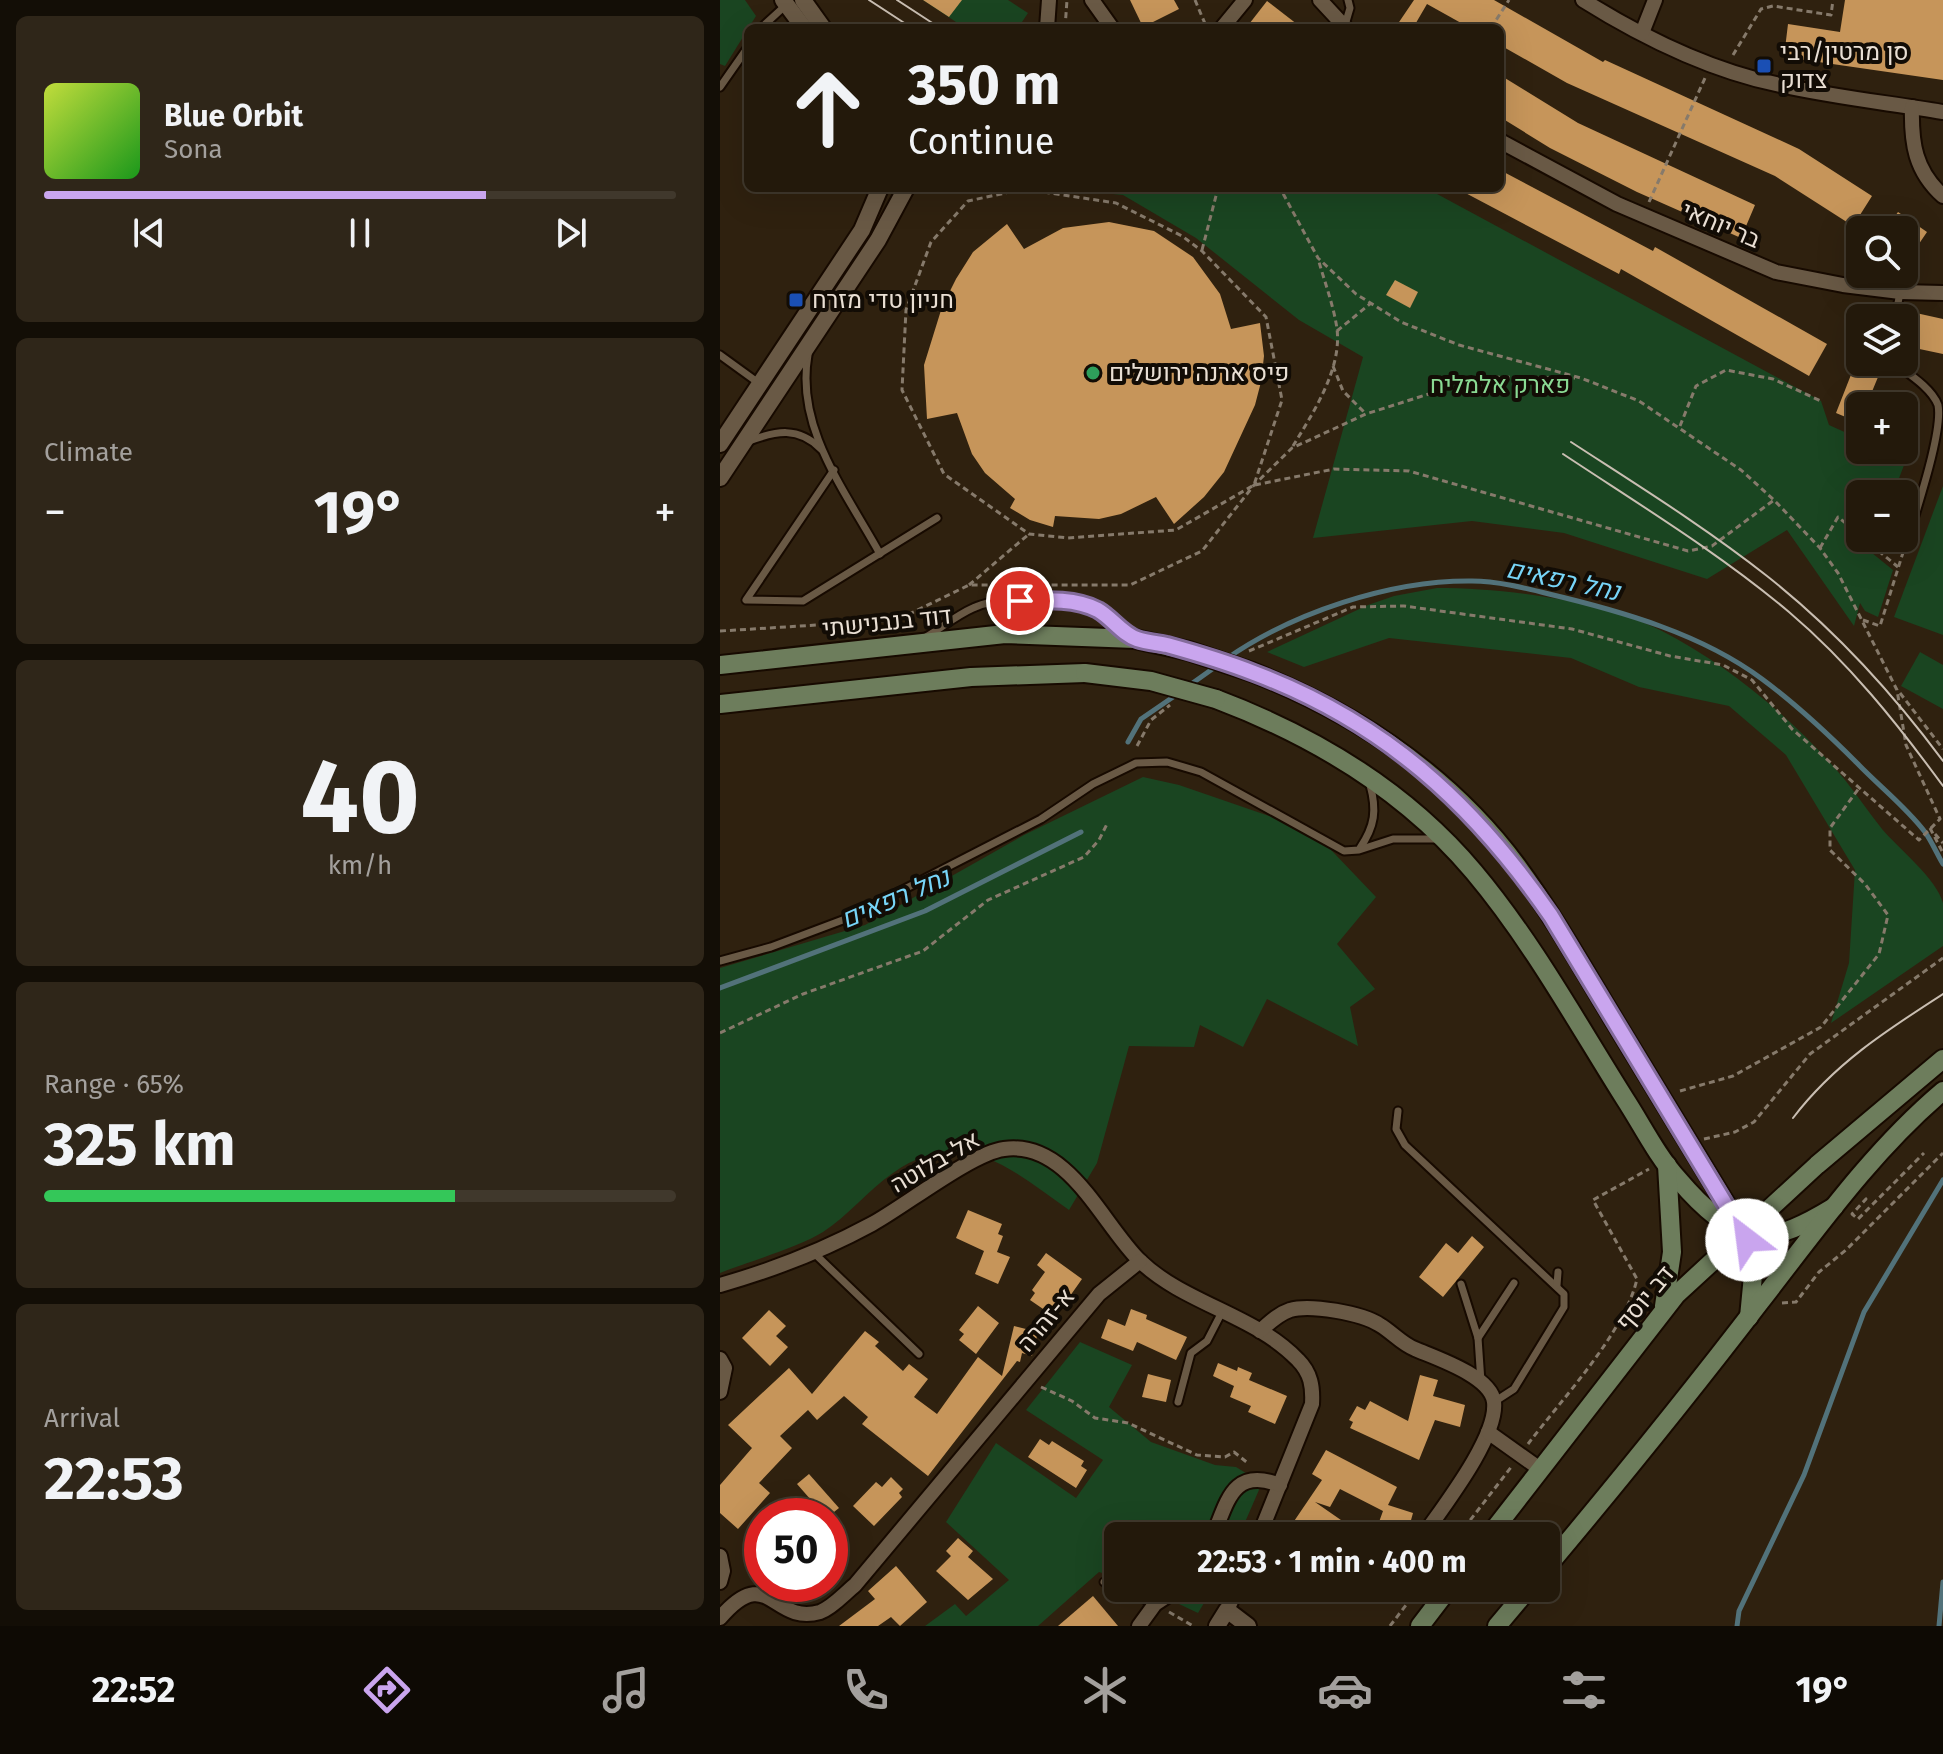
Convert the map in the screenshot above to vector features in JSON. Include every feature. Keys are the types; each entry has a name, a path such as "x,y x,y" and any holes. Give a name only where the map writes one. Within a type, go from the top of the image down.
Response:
{"main road":[{"name":"דוד בנבנישתי","path":"721,665 1005,634 1135,639 1189,651 1252,672 1325,704 1388,742 1449,792 1484,827 1516,865 1551,916 1743,1232 1754,1265 1749,1317"},
{"path":"720,704 971,677 1085,673 1151,681 1216,699 1302,735 1361,772 1421,818 1473,871 1519,932 1667,1165 1707,1207 1743,1232 1763,1235 1781,1232 1834,1207"},
{"name":"דב יוסף","path":"1500,1522 1663,1310 1743,1232 1943,1059"},
{"path":"1560,1551 1834,1207 1902,1128 1943,1091"},
{"path":"1663,1310 1672,1252 1667,1165"},
{"path":"1420,1626 1438,1602"},
{"path":"1497,1626 1517,1602"}],"street":[{"path":"803,0 820,24"},
{"path":"1047,24 1049,0"},
{"path":"1092,0 1109,24"},
{"path":"1225,24 1245,0"},
{"path":"1320,0 1342,24"},
{"path":"1583,0 1642,33 1727,70 1778,85 1943,112"},
{"path":"1642,33 1655,0"},
{"path":"785,2 801,24"},
{"path":"1912,107 1913,148 1918,164 1929,183 1943,196"},
{"name":"בר יוחאי","path":"1504,143 1643,215 1776,272 1843,285 1900,292 1943,293"},
{"path":"720,444 862,230 872,192"},
{"path":"720,478 878,240 904,192"},
{"name":"אל-בלוטה","path":"720,1285 814,1253 873,1223 990,1153 1024,1149 1044,1155 1060,1166 1140,1261"},
{"path":"1140,1261 1169,1281 1260,1331 1300,1361 1309,1374 1313,1390 1308,1417 1265,1522"},
{"name":"א-זהרה","path":"720,1618 741,1596 752,1594 799,1615 822,1611 830,1606 863,1576 1099,1294 1140,1261"},
{"path":"1260,1331 1276,1317 1292,1309 1346,1314 1377,1323 1410,1348 1466,1371 1490,1393 1494,1402 1488,1432 1468,1472 1433,1522"},
{"path":"720,1359 725,1368 720,1392"},
{"path":"1488,1432 1540,1469"},
{"path":"1219,1522 1231,1493 1241,1482 1260,1478 1282,1481"},
{"path":"720,1556 723,1571 720,1582"},
{"path":"1139,1626 1158,1602"},
{"path":"1217,1626 1231,1602"},
{"path":"1227,1610 1248,1626"}],"lane":[{"path":"1346,24 1350,8 1348,0"},
{"path":"765,24 785,2"},
{"path":"720,87 744,53"},
{"path":"1898,304 1900,292"},
{"path":"811,341 804,387 809,416 825,454 880,554"},
{"path":"720,355 775,395"},
{"path":"1910,376 1939,405 1941,428 1918,505"},
{"path":"743,444 770,433 791,432 807,437 825,454"},
{"path":"834,470 746,600 803,601 937,518"},
{"path":"919,642 974,607 1041,600 1064,601 1097,610 1135,639"},
{"path":"720,961 771,947 848,918 1041,819 1093,784 1136,763 1167,762 1201,772 1344,851 1359,850 1393,839 1443,840"},
{"path":"1359,850 1371,832 1375,819 1370,785 1361,772"},
{"path":"1398,1111 1396,1129 1405,1145 1564,1294 1564,1307 1514,1389 1494,1402"},
{"path":"814,1253 919,1354"},
{"path":"1557,1285 1558,1272"},
{"path":"1478,1338 1514,1283"},
{"path":"1461,1284 1478,1338 1481,1384"},
{"path":"1178,1402 1191,1353 1207,1341 1223,1309"},
{"path":"1150,1602 1155,1604"}],"path":[{"path":"1065,24 1067,0"},
{"path":"1195,0 1205,24"},
{"path":"1494,24 1509,0"},
{"path":"1727,70 1741,37 1761,9 1773,6 1831,15 1833,0"},
{"path":"1643,215 1711,64"},
{"path":"1010,192 968,201 931,242 906,310 902,390 944,474 1029,534 1068,538 1176,530 1254,485 1334,469 1409,471 1688,551 1712,546 1774,500"},
{"path":"1044,192 1116,203 1182,236 1202,251 1266,317 1282,400 1254,485"},
{"path":"1202,251 1217,192"},
{"path":"969,585 1130,585 1202,551 1254,485 1292,448 1312,415 1333,366 1337,331 1318,258 1282,192"},
{"path":"1318,258 1356,294 1401,322 1459,345 1581,378 1639,401 1741,470 1820,548 1838,573 1897,690 1943,747"},
{"path":"1337,331 1371,303"},
{"path":"1333,366 1343,391 1366,414"},
{"path":"1680,426 1696,386 1726,370 1773,379 1821,401"},
{"path":"1292,448 1366,414 1482,377 1581,378"},
{"path":"1820,548 1838,517 1846,524"},
{"path":"720,631 897,620 969,585 1029,534"},
{"path":"1880,552 1898,567"},
{"path":"1861,619 1880,626 1903,552"},
{"path":"1244,653 1353,607 1404,606 1572,629 1670,656 1723,665 1752,680 1792,729 1919,840 1940,819 1906,745 1897,690"},
{"path":"1137,746 1151,720 1174,702"},
{"path":"1661,1097 1733,1076 1821,1027 1879,954 1888,915 1865,884 1830,850 1830,828 1859,788"},
{"path":"720,1033 803,994 923,951 988,900 1084,857 1099,840 1107,824"},
{"path":"1930,828 1943,843"},
{"path":"1930,828 1943,853"},
{"path":"1919,975 1943,958"},
{"path":"1866,1199 1852,1214 1858,1219 1924,1153"},
{"path":"1776,1298 1787,1305 1796,1302 1819,1272 1943,1153"},
{"path":"1896,1180 1906,1190"},
{"path":"1028,1379 1072,1401 1095,1418 1128,1423 1197,1455 1225,1457 1234,1452 1258,1472 1282,1481"},
{"path":"1390,1626 1408,1602"},
{"path":"1155,1604 1193,1626"}],"green space":[{"path":"720,0 745,0 756,16 751,24 744,24 744,35 725,66 720,64"},
{"path":"923,0 1008,0 1028,13 1021,24 959,24"},
{"name":"פארק אלמליח","path":"1092,192 1433,192 1821,401 1829,425 1846,433 1846,464 1904,464 1898,480 1846,480 1846,552 1872,552 1893,570 1878,617 1865,611 1860,603 1854,626 1787,530 1707,579 1564,533 1472,521 1313,538 1363,357 1299,320 1196,238 1123,195"},
{"path":"1943,486 1943,635 1894,617"},
{"path":"1437,588 1522,593 1611,611 1662,631 1713,661 1761,697 1806,737 1850,786 1882,829 1933,884 1943,903 1943,946 1831,1023 1849,963 1855,870 1786,755 1729,706 1639,687 1571,658 1389,638 1304,667 1267,652 1368,605 1394,596"},
{"path":"1920,652 1943,665 1943,709 1901,686"},
{"path":"1143,777 1179,785 1313,831 1376,897 1337,944 1375,989 1350,1007 1358,1046 1267,999 1243,1047 1200,1025 1194,1047 1129,1046 1097,1163 1069,1210 1006,1167 964,1152 942,1152 918,1159 893,1173 832,1226 813,1238 720,1273 720,968 865,925 1024,835"},
{"path":"1080,1342 1132,1365 1109,1407 1151,1442 1215,1465 1236,1467 1262,1483 1245,1522 1104,1522 1104,1574 1099,1572 1038,1626 925,1626 955,1604 966,1616 1009,1580 946,1522 996,1443 1076,1498 1103,1460 1026,1410"},
{"path":"1175,1602 1205,1602 1198,1613"}],"building":[{"path":"923,0 962,0 949,17"},
{"path":"1130,0 1174,0 1179,9 1149,24 1142,24"},
{"path":"1414,0 1494,0 1603,62 1605,60 1799,149 1872,196 1859,216 1846,216 1846,222 1775,176 1567,83 1504,47 1504,24 1463,24 1427,4 1415,24 1398,24"},
{"path":"1845,0 1943,0 1943,80 1784,57 1788,24 1840,32"},
{"path":"1267,1 1297,24 1249,24"},
{"path":"1504,77 1578,123 1755,205 1741,238 1637,192 1550,148 1504,119"},
{"path":"1504,172 1653,251 1655,247 1827,344 1809,376 1621,269 1619,274 1464,192 1504,192"},
{"name":"פיס ארנה ירושלים","path":"1109,222 1154,231 1193,257 1220,294 1231,329 1260,323 1264,356 1261,382 1255,405 1224,472 1204,497 1174,524 1156,497 1121,514 1099,519 1055,516 1053,527 1030,520 1010,508 1015,499 985,473 972,454 957,413 927,419 924,365 942,307 956,279 973,252 1007,224 1024,249 1063,228"},
{"path":"1918,226 1927,232 1918,245"},
{"path":"1395,280 1418,292 1410,308 1386,295"},
{"path":"1918,313 1943,319 1943,354 1918,349"},
{"path":"1851,376 1878,376 1872,392 1846,392 1846,417 1836,413"},
{"path":"968,1210 1002,1224 998,1234 1003,1236 997,1252 1010,1257 998,1284 975,1274 984,1251 956,1238"},
{"path":"1472,1236 1484,1247 1443,1297 1419,1277 1446,1243 1458,1253"},
{"path":"1046,1253 1082,1279 1058,1313 1047,1305 1046,1311 1030,1300 1035,1293 1032,1290 1045,1272 1037,1265"},
{"path":"978,1306 999,1323 976,1354 959,1340 964,1334 959,1330"},
{"path":"1131,1309 1187,1337 1176,1360 1137,1342 1133,1351 1101,1338 1108,1319 1125,1326"},
{"path":"769,1310 786,1326 776,1336 788,1347 770,1366 742,1338"},
{"path":"1014,1326 1038,1332 1032,1356 1022,1353 1020,1362 1017,1361 928,1476 862,1424 868,1417 844,1396 817,1420 808,1410 780,1436 792,1448 759,1483 770,1493 766,1498 744,1498 744,1522 738,1529 720,1513 720,1485 752,1448 728,1425 789,1368 812,1394 865,1331 879,1342 875,1346 903,1371 909,1364 928,1379 914,1397 937,1414 978,1357 1002,1376"},
{"path":"1218,1363 1252,1373 1249,1380 1287,1396 1275,1424 1248,1412 1251,1406 1230,1397 1234,1386 1213,1376"},
{"path":"1148,1374 1171,1380 1166,1402 1142,1397"},
{"path":"1420,1375 1438,1380 1433,1396 1465,1405 1460,1427 1435,1420 1419,1460 1350,1428 1353,1422 1349,1420 1357,1406 1365,1410 1370,1401 1408,1421"},
{"path":"1040,1439 1049,1445 1052,1441 1084,1461 1081,1466 1087,1470 1076,1488 1028,1457"},
{"path":"1326,1450 1397,1487 1388,1505 1413,1513 1410,1522 1379,1522 1383,1511 1340,1489 1330,1507 1315,1502 1344,1522 1294,1522 1322,1480 1312,1474"},
{"path":"809,1474 830,1498 809,1498 797,1484"},
{"path":"891,1477 903,1489 899,1493 902,1497 874,1526 853,1506 876,1482 882,1487"},
{"path":"958,1538 973,1551 968,1557 993,1579 968,1600 936,1571 951,1556 946,1551"},
{"path":"896,1566 927,1602 900,1626 891,1617 878,1626 839,1626 875,1599 868,1591"},
{"path":"1093,1596 1118,1626 1058,1626"}],"waterway":[{"name":"נחל רפאים","path":"1226,659 1252,642 1311,614 1343,602 1408,586 1441,582 1491,582 1604,608 1660,626 1714,649 1762,679 1823,730 1909,814 1925,832 1943,864"},
{"name":"נחל רפאים","path":"1187,687 1218,665"},
{"name":"נחל רפאים","path":"1128,742 1141,719 1176,695"},
{"name":"נחל רפאים","path":"720,988 925,911 1081,832"},
{"path":"1737,1626 1739,1611 1804,1475 1864,1312 1943,1180"},
{"name":"נחל רפאים","path":"1939,1626 1943,1582"}],"tram line":[{"path":"869,0 906,24"},
{"path":"897,0 934,24"},
{"path":"1571,442 1720,540 1792,596 1861,662 1943,761"},
{"path":"1563,454 1707,550 1789,612 1871,694 1943,786"},
{"path":"1793,1118 1844,1065 1943,994"}],"place":[{"name":"סן מרטין/רבי צדוק","path":"1764,66"},
{"name":"חניון טדי מזרח","path":"796,300"},
{"name":"פיס ארנה ירושלים","path":"1093,373"}],"route":[{"path":"1020,601 1064,601 1097,610 1135,639 1208,657 1297,690 1353,719 1421,767 1484,827 1516,865 1551,916 1747,1240"}]}
